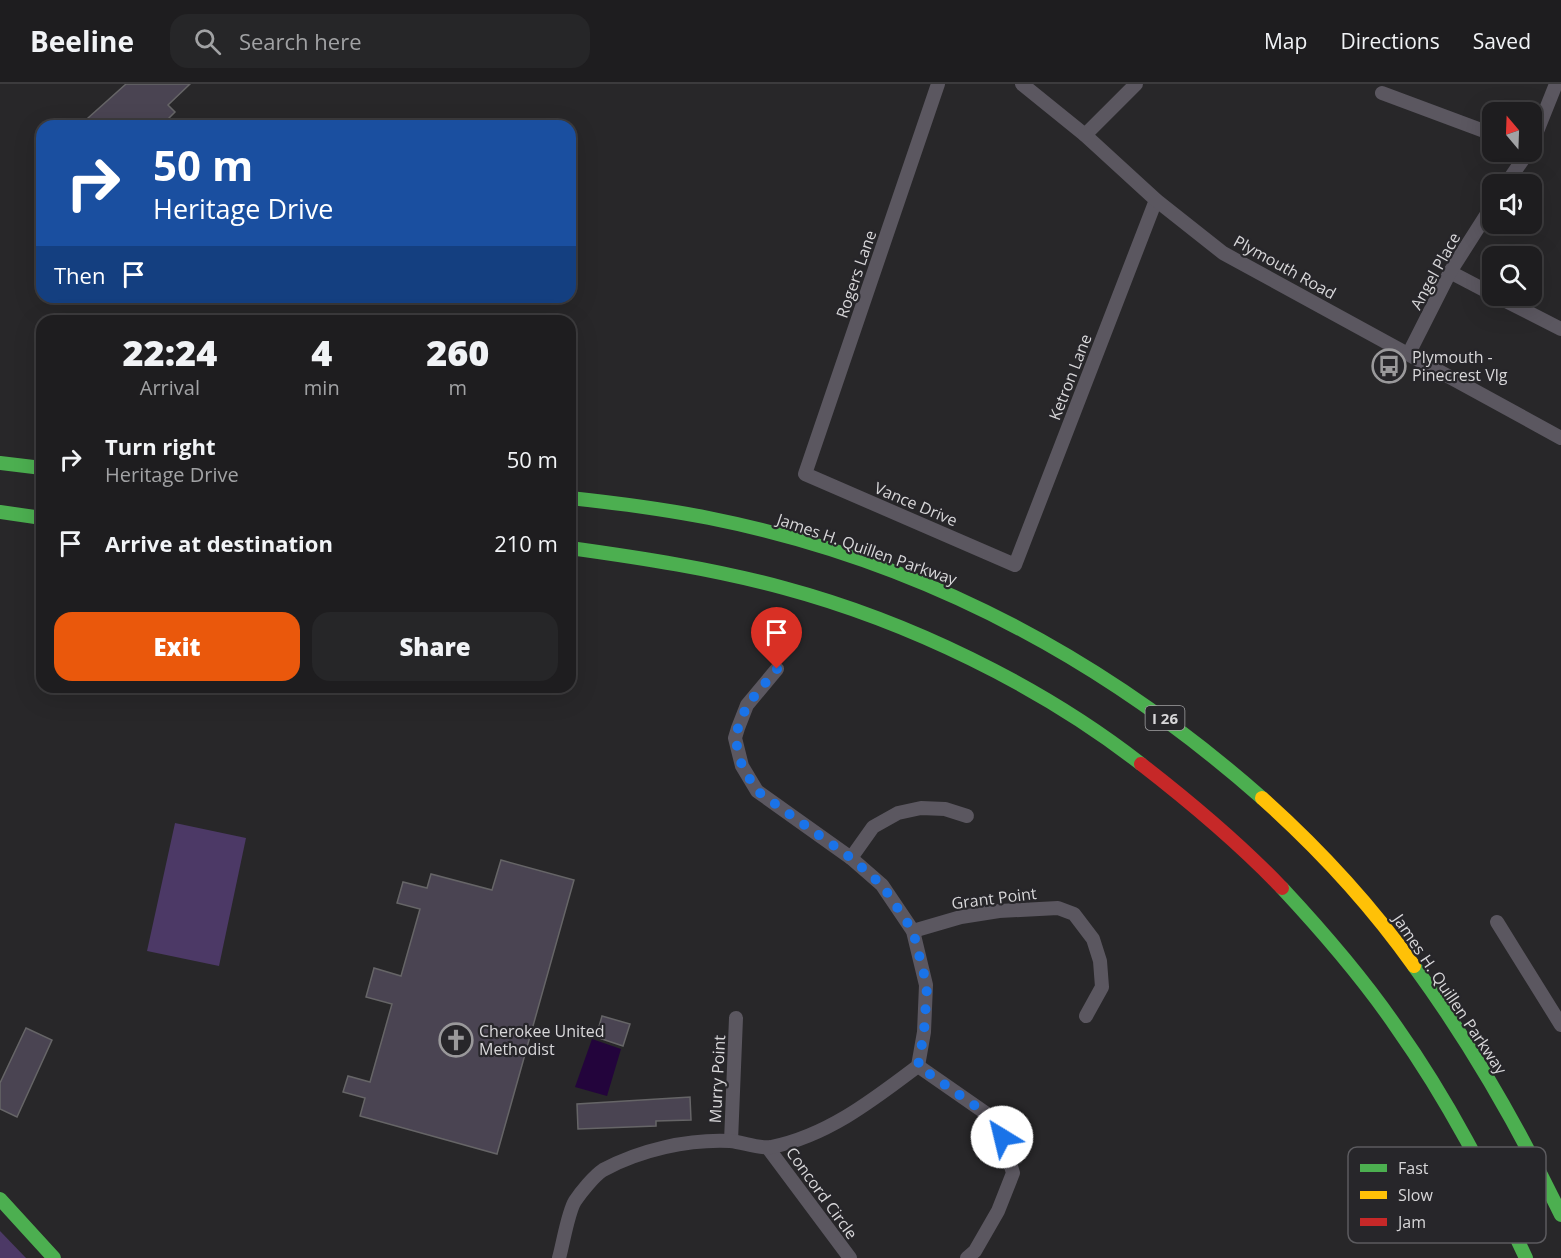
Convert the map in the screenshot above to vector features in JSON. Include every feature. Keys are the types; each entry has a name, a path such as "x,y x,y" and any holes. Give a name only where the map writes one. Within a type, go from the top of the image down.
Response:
{"main road":[{"path":"0,463 36,467"},
{"name":"James H. Quillen Parkway","path":"576,499 736,523 816,545 895,573 966,602 1027,632 1107,679 1174,725 1252,789 1311,844 1378,917 1425,981 1469,1047 1527,1147"},
{"path":"0,512 36,517"},
{"path":"576,549 649,559 737,576 816,597 892,624 964,655 1040,696 1115,743 1186,797 1236,841 1325,933 1376,998 1432,1080 1469,1147"},
{"name":"James H. Quillen Parkway","path":"1546,1185 1561,1215"},
{"path":"0,1199 54,1258"},
{"path":"1518,1243 1526,1258"}],"street":[{"name":"Rogers Lane","path":"805,474 938,84"},
{"name":"Plymouth Road","path":"1022,84 1085,135 1155,200 1223,253 1561,438"},
{"path":"1085,135 1136,84"},
{"path":"1542,119 1556,84"},
{"path":"1382,93 1482,130"},
{"name":"Ketron Lane","path":"1015,565 1155,200"},
{"name":"Angel Place","path":"1409,353 1450,272 1482,222"},
{"path":"1450,272 1482,289"},
{"path":"1516,306 1561,329"},
{"name":"Vance Drive","path":"805,474 1015,565"},
{"path":"559,1258 574,1202 601,1171 645,1153 686,1143 731,1141 768,1148 803,1138 835,1124 875,1100 918,1066 924,1032 927,986 913,931 882,885 851,858 757,791 742,766 735,738 738,728 747,705 777,669"},
{"path":"851,858 873,827 898,813 921,808 945,809 967,816"},
{"name":"Grant Point","path":"913,931 961,917 999,911 1058,908 1074,914 1094,939 1100,961 1102,987 1086,1016"},
{"path":"1497,922 1561,1025"},
{"name":"Murry Point","path":"731,1141 736,1018"},
{"path":"918,1066 987,1114 1002,1137 1013,1173 998,1211 975,1251 967,1258"},
{"name":"Concord Circle","path":"768,1148 850,1258"}],"shaded area":[{"path":"175,823 246,838 219,966 147,951"},
{"path":"592,1039 621,1049 607,1096 575,1087"},
{"path":"0,1231 26,1258 0,1258"}],"building":[{"path":"126,84 190,84 168,105 175,112 167,120 90,120 88,118"},
{"name":"Cherokee United Methodist","path":"501,860 574,880 497,1154 360,1116 365,1098 343,1092 348,1076 370,1082 392,1004 366,997 374,968 401,976 420,909 397,903 403,882 427,888 431,874 492,890"},
{"path":"602,1016 630,1024 623,1046 596,1037"},
{"path":"26,1028 52,1040 17,1117 0,1109 0,1083"},
{"path":"690,1097 691,1120 656,1121 656,1126 578,1129 577,1104"}],"traffic: fast":[{"path":"0,463 36,467"},
{"path":"576,499 640,506 709,518 787,536 862,560 935,588 1005,621 1072,659 1138,701 1201,747 1262,798"},
{"path":"0,512 36,517"},
{"path":"576,549 731,575 784,588 877,618 924,637 1016,682 1102,735 1141,764"},
{"path":"1282,888 1327,938 1384,1009 1416,1055 1470,1147"},
{"path":"1414,966 1493,1087 1526,1147"},
{"path":"1546,1185 1561,1215"},
{"path":"0,1199 54,1258"},
{"path":"1519,1243 1526,1258"}],"traffic: slow":[{"path":"1262,798 1343,878 1414,966"}],"traffic: jam":[{"path":"1141,764 1213,823 1282,888"}],"place":[{"name":"Plymouth - Pinecrest Vlg","path":"1389,366"},
{"name":"Cherokee United Methodist","path":"456,1040"}],"route":[{"path":"777,669 747,705 738,728 735,738 742,766 757,791 851,858 882,885 913,931 927,986 924,1032 918,1066 987,1114 1002,1137"}]}
